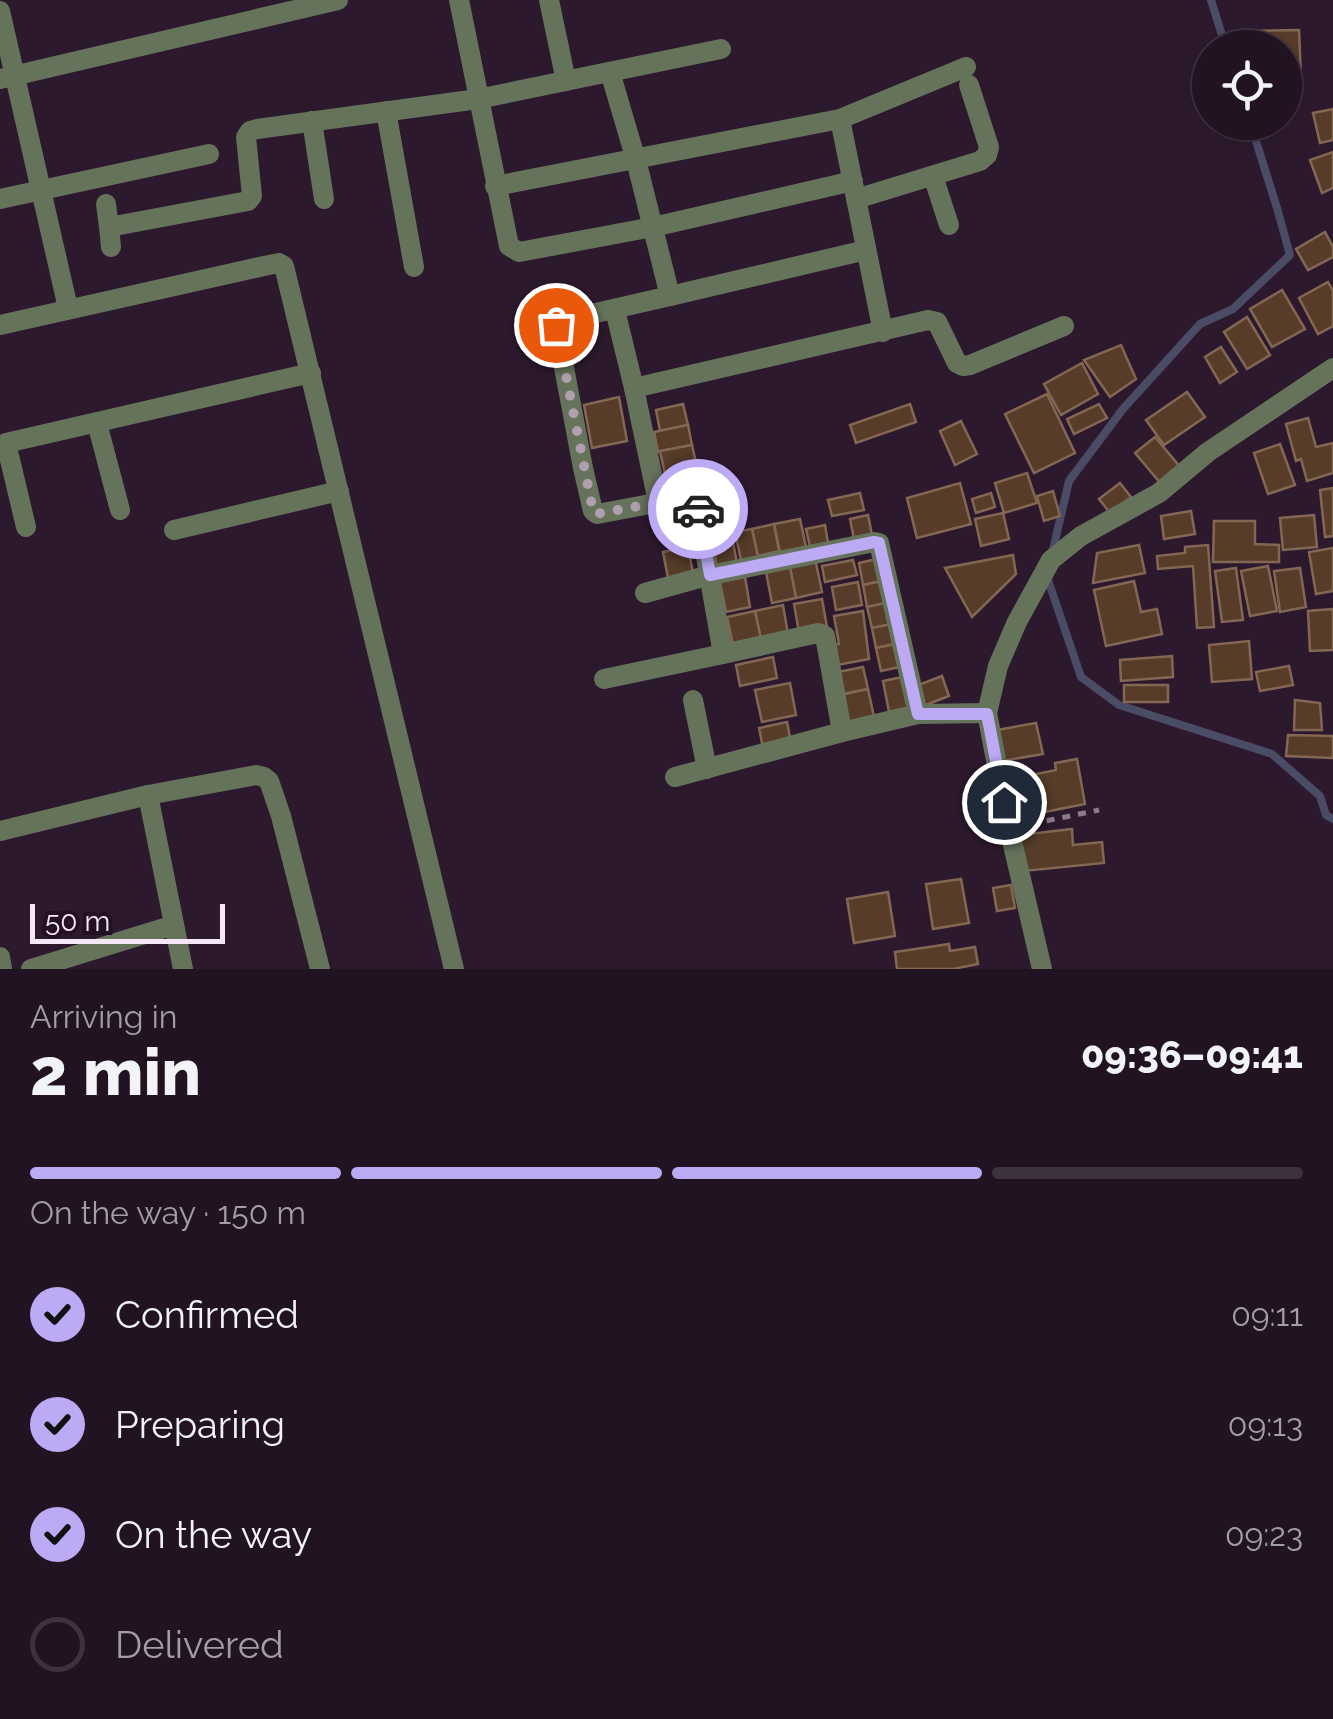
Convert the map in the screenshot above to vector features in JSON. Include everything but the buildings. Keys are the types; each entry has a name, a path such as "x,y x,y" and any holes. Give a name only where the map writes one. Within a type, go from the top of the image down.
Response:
{"street":[{"path":"8,78 338,0"},
{"path":"459,0 495,186 509,246 519,252 933,176 980,161 989,147 968,76 840,120 495,186"},
{"path":"549,0 566,81"},
{"path":"0,12 8,78 42,190 68,308"},
{"path":"106,204 110,237 248,201 252,196 246,137 257,129 478,98 721,49"},
{"path":"610,72 670,296"},
{"path":"386,111 414,267"},
{"path":"312,120 324,199"},
{"path":"840,120 883,332"},
{"path":"0,200 209,154"},
{"path":"933,176 949,225"},
{"path":"723,654 697,504 678,499 596,514 590,505 556,325 866,250"},
{"path":"0,324 278,263 284,266 454,969"},
{"path":"615,310 658,502"},
{"path":"634,388 934,320 957,363 970,365 1064,326"},
{"path":"1042,969 1008,828 987,714 998,666 1027,605 1052,560 1081,536 1159,493 1208,452 1333,368"},
{"path":"26,527 6,442 311,373"},
{"path":"97,423 120,510"},
{"path":"174,530 339,491"},
{"path":"645,593 710,575 879,543 918,714"},
{"path":"604,679 818,633 826,636 842,732"},
{"path":"693,700 706,768"},
{"path":"675,776 918,714 987,714"},
{"path":"0,831 148,796 256,775 264,777 269,781 280,816 320,969"},
{"path":"148,796 184,969"},
{"path":"30,969 174,925"},
{"path":"0,957 2,969"}],"path":[{"path":"1008,828 1099,810"}],"waterway":[{"path":"1211,0 1220,30"},
{"path":"1052,554 1069,481 1123,409 1200,324 1233,309 1290,255 1256,140"},
{"path":"1047,577 1081,677 1119,705 1272,754 1320,796 1326,815 1333,819"}],"way so far":[{"path":"556,325 593,511 596,514 678,499 693,502 698,509"}],"route":[{"path":"698,509 710,575 879,543 918,714 987,714 1004,802"}]}
